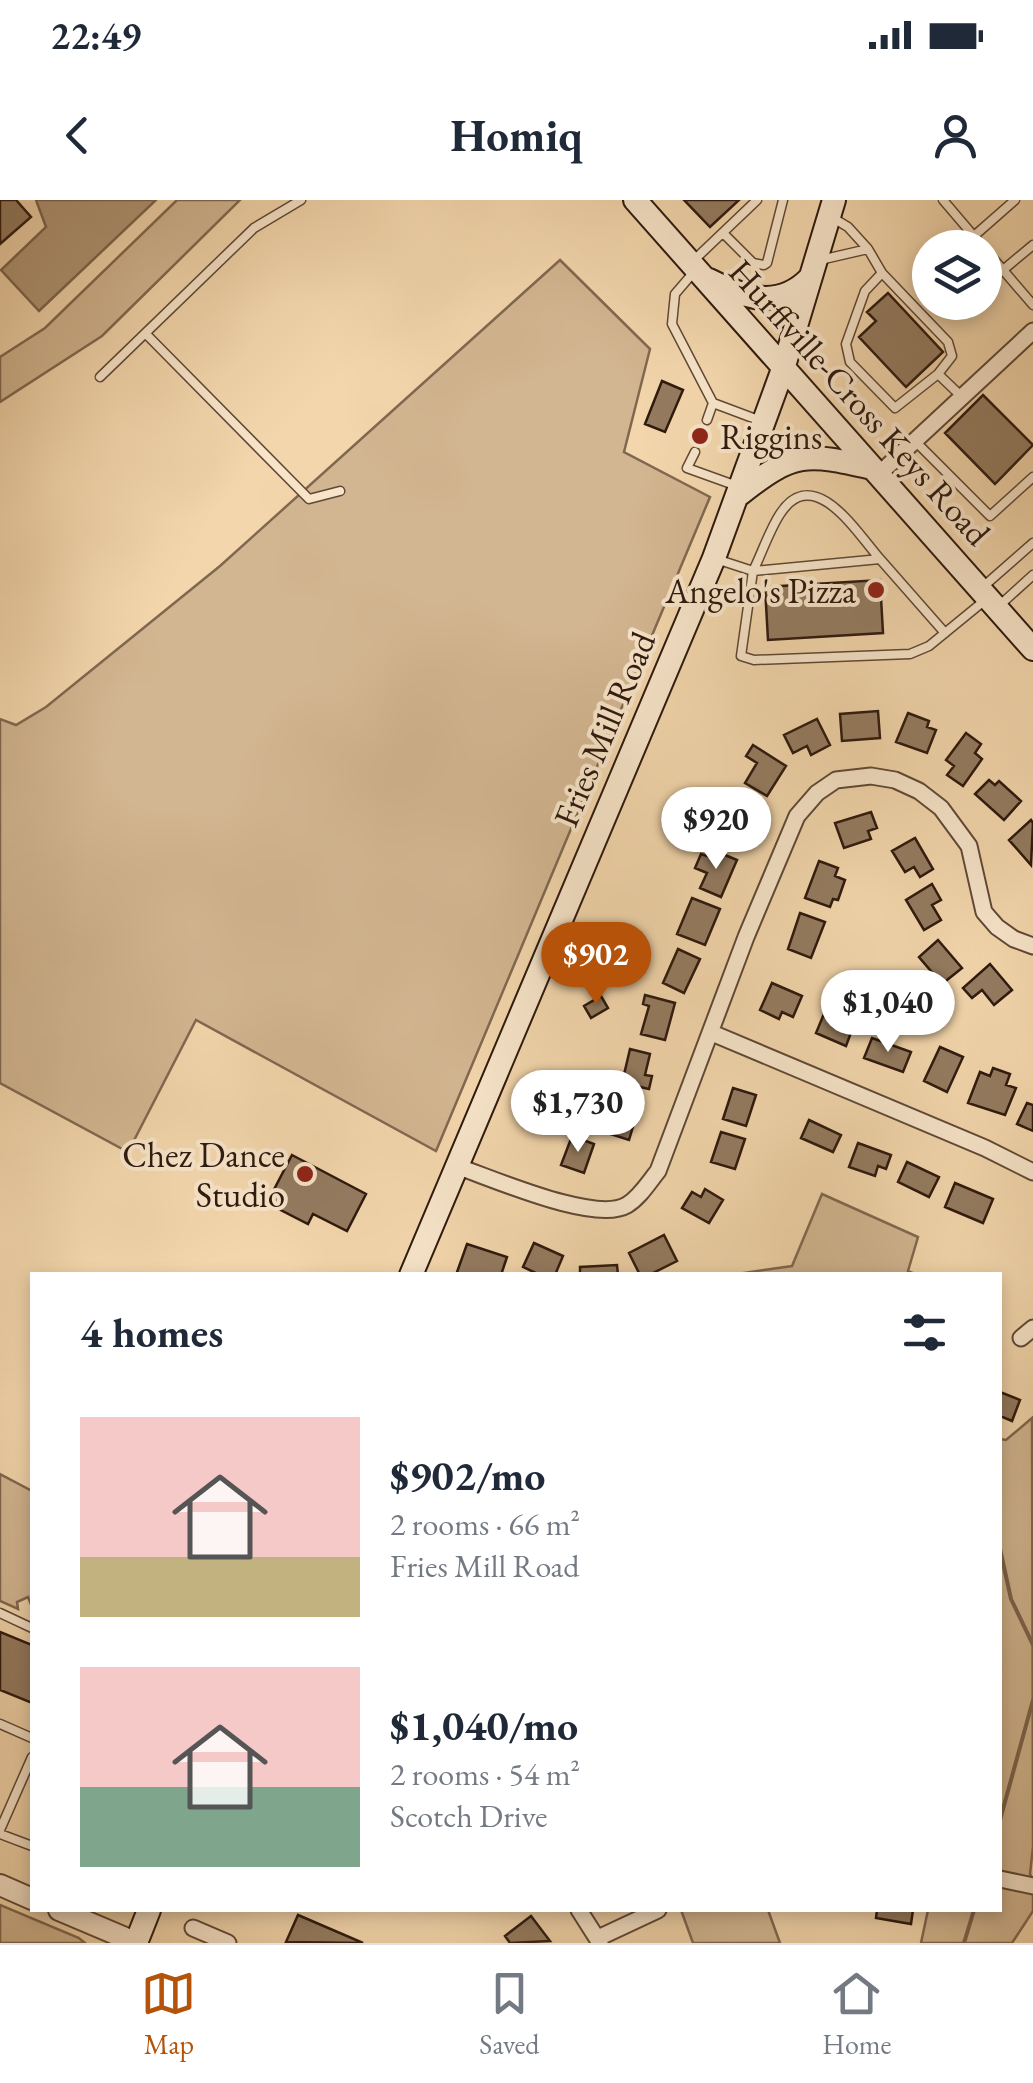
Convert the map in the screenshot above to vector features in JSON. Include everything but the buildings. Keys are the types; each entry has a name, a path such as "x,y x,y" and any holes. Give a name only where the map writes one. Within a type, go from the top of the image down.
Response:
{"main road":[{"name":"Hurffville-Cross Keys Road","path":"635,200 1033,649"},
{"name":"Fries Mill Road","path":"412,1272 714,558 784,370 832,208"},
{"path":"696,270 747,297 762,299 788,295 813,269"},
{"path":"739,492 770,470 802,457 822,457 875,471"},
{"path":"136,1943 149,1912"}],"street":[{"path":"875,471 1033,331"},
{"path":"456,1166 574,1206 604,1210 626,1206 658,1170 746,937 797,816 817,793 836,780 871,776 895,780 920,791 941,808 969,846 984,912 1014,939 1033,946"},
{"path":"712,1033 1033,1172"},
{"path":"1002,1878 1033,1886"},
{"path":"0,1885 30,1898"},
{"path":"64,1912 136,1943"},
{"path":"580,1912 599,1941 654,1912"},
{"path":"193,1928 228,1943"}],"lane":[{"path":"100,377 254,228 301,200"},
{"path":"757,200 723,233 675,294 672,324 713,403 764,422"},
{"path":"723,233 753,263 764,265 783,200"},
{"path":"958,200 946,204 969,230"},
{"path":"981,230 1015,200"},
{"path":"832,208 882,273 948,342 952,356 938,374 895,408 850,362 846,344 865,291 882,273"},
{"path":"1032,303 1003,270 1033,245"},
{"path":"813,269 868,250"},
{"path":"146,334 309,498 340,491"},
{"path":"938,374 961,396"},
{"path":"707,420 713,403"},
{"path":"914,440 990,516 1033,477"},
{"path":"695,452 687,468 739,492"},
{"path":"945,634 829,501 814,494 796,498 781,512 754,572 741,656 754,660 910,654 929,646 945,634 988,599 1033,543"},
{"path":"714,558 754,572 880,559"},
{"path":"988,599 1033,576"},
{"path":"0,1613 30,1627"},
{"path":"0,1724 30,1737"},
{"path":"30,1763 0,1832 30,1845"}],"shaded area":[{"path":"36,200 156,200 39,311 1,270 46,227"},
{"path":"177,200 240,200 102,336 0,402 0,357 45,328"},
{"path":"560,260 650,349 624,452 710,497 436,1151 196,1020 128,1152 0,1083 0,719 16,725 46,707 220,566"},
{"path":"822,1194 918,1237 910,1272 751,1272 792,1266"},
{"path":"1032,1418 1033,1911 1012,1943 921,1943 928,1912 1002,1912 1002,1439"},
{"path":"0,1474 30,1490 30,1602 28,1597 17,1602 18,1609 0,1601"},
{"path":"0,1905 79,1938 85,1943 0,1943"},
{"path":"682,1912 769,1912 780,1943 693,1943"}],"waterway":[{"path":"1002,1558 1011,1599 1033,1645"},
{"path":"1002,1813 1033,1700"},
{"path":"964,1943 973,1912"}],"place":[{"name":"Riggins","path":"700,436"},
{"name":"Angelo's Pizza","path":"876,590"},
{"name":"Chez Dance Studio","path":"305,1174"}]}
